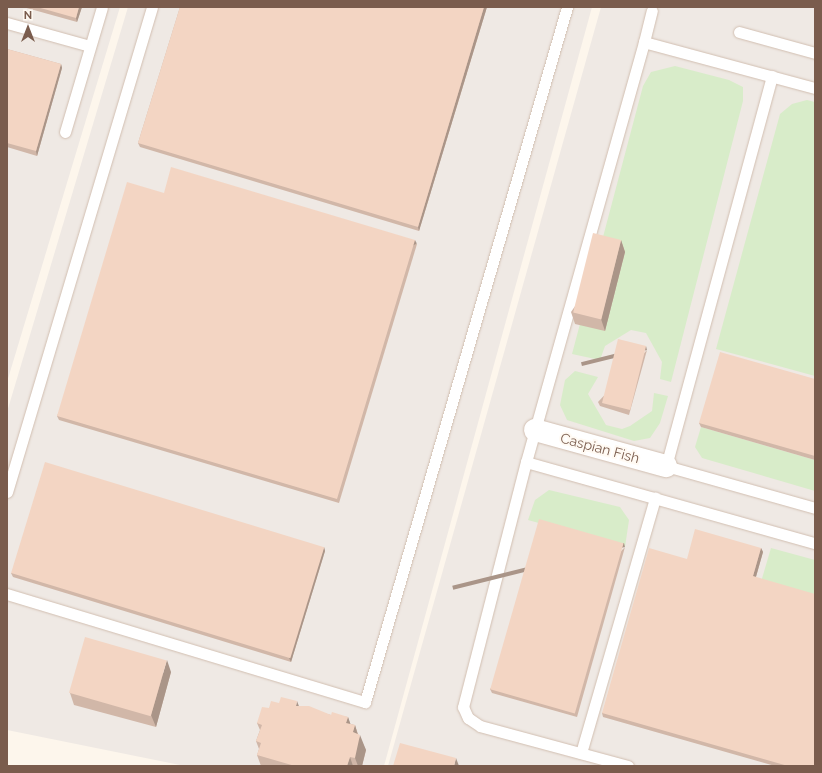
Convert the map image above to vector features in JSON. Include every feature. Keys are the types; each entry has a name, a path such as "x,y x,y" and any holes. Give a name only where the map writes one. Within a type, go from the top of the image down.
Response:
{"street":[{"name":"Caspian Fish","path":"535,430 666,466"}],"lane":[{"path":"65,132 102,7"},
{"path":"7,492 152,7"},
{"path":"7,594 365,702 567,7"},
{"path":"628,766 480,726 468,718 463,707 526,462 652,11"},
{"path":"7,23 90,46"},
{"path":"739,32 815,53"},
{"path":"644,42 815,88"},
{"path":"772,76 666,466 815,508"},
{"path":"526,462 815,543"},
{"path":"581,753 655,498"}],"shaded area":[{"path":"7,7 120,7 7,382"},
{"path":"128,7 592,7 384,766 185,766 7,730 7,412"},
{"path":"601,7 815,7 815,766 388,766"}],"green space":[{"path":"675,66 729,80 743,87 743,101 671,382 660,379 662,362 646,333 631,330 605,346 600,360 572,354 643,86 651,72"},
{"path":"807,100 815,102 815,376 716,349 780,114 792,104"},
{"path":"575,371 598,377 588,394 606,425 622,429 630,426 652,411 654,393 668,396 660,423 650,438 634,441 567,420 560,405 565,380"},
{"path":"701,427 815,460 815,491 702,458 695,447"},
{"path":"549,490 620,507 629,520 625,547 528,520 535,500"},
{"path":"771,548 815,560 815,597 761,582"}],"building":[{"path":"37,7 79,7 76,18"},
{"path":"180,7 484,7 418,227 138,143"},
{"path":"7,49 61,64 36,151 7,143"},
{"path":"171,167 415,240 337,499 57,416 127,182 164,193"},
{"path":"593,233 621,240 601,320 573,313"},
{"path":"618,339 646,346 630,410 602,403"},
{"path":"720,352 815,379 815,456 699,423"},
{"path":"45,462 324,547 290,658 11,573"},
{"path":"539,519 624,543 575,713 490,689"},
{"path":"695,529 761,548 753,576 815,594 815,766 788,766 602,713 649,548 687,559"},
{"path":"85,637 167,660 151,716 69,693"},
{"path":"281,697 297,701 296,706 309,706 331,715 332,712 348,717 346,723 355,725 353,732 360,735 355,758 350,757 347,766 295,766 257,755 261,743 256,741 262,725 257,723 262,707 269,708 271,701 279,703"},
{"path":"400,743 456,758 454,766 393,766"}]}
